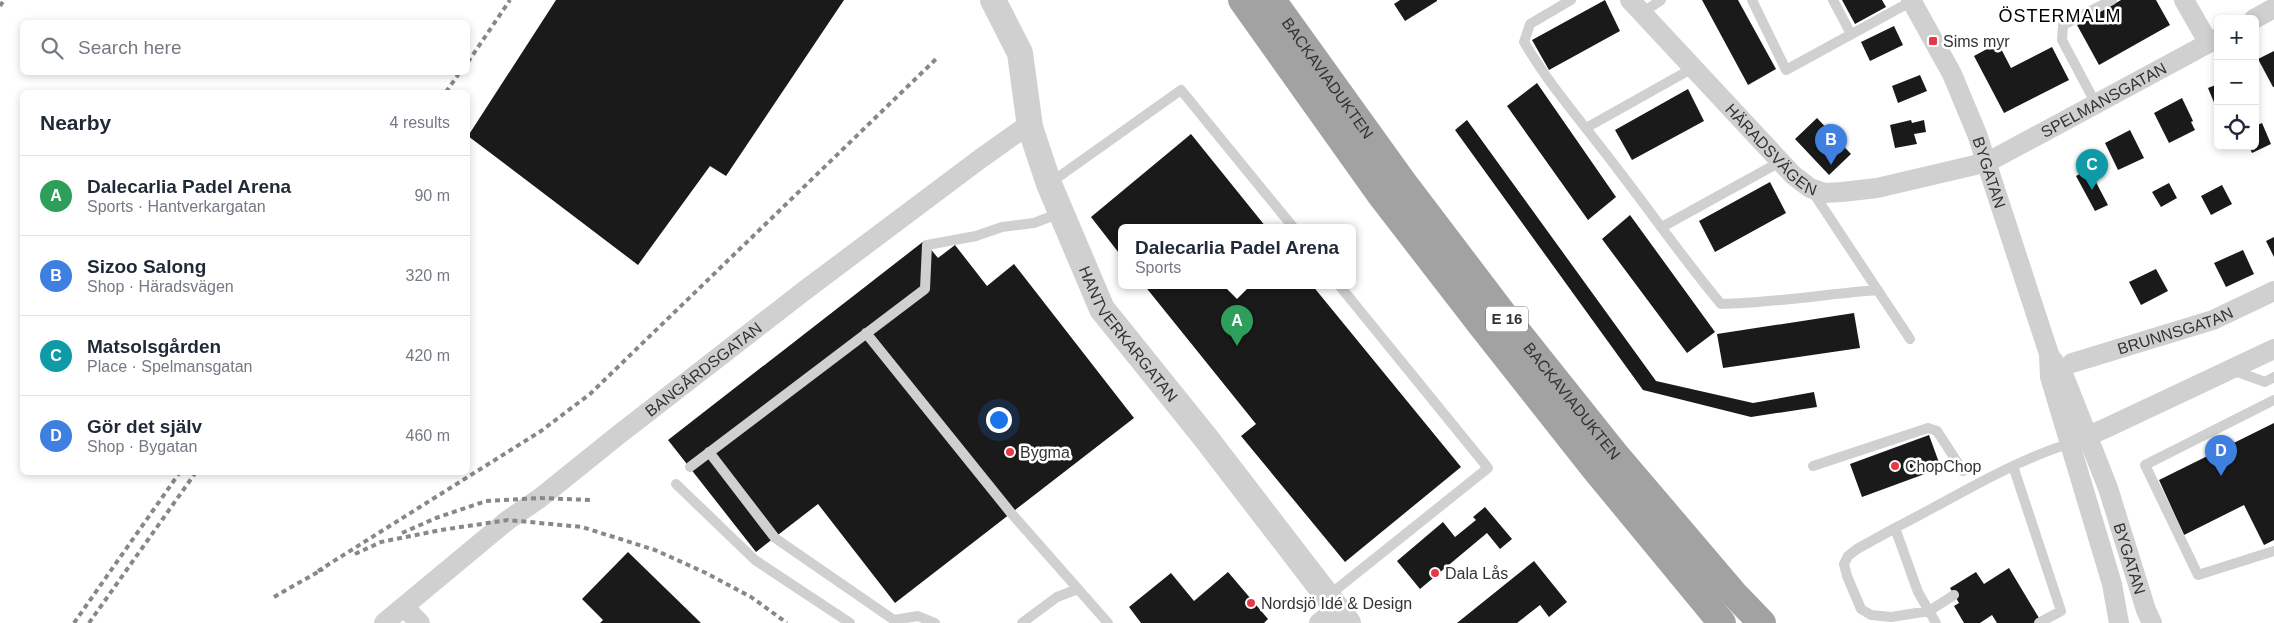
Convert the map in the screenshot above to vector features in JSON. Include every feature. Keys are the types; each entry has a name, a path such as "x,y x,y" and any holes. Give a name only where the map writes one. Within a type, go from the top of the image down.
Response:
{"highway":[{"name":"BACKAVIADUKTEN","path":"1242,0 1380,194 1595,469 1722,623"},
{"name":"BACKAVIADUKTEN","path":"1272,0 1402,181 1503,314 1614,453 1735,595 1762,623"}],"street":[{"name":"HANTVERKARGATAN","path":"993,0 1020,53 1030,126 1049,184 1102,309 1205,437 1333,613"},
{"path":"2184,0 2213,40"},
{"name":"BYGATAN","path":"1912,1 1952,74 1988,162 2048,354 2050,377 2068,444 2112,584 2119,623"},
{"name":"HÄRADSVÄGEN","path":"1636,6 1780,162 1810,188 1824,193 1877,188 1988,162"},
{"path":"2259,16 2274,8"},
{"name":"SPELMANSGATAN","path":"1988,162 2213,40"},
{"name":"BANGÅRDSGATAN","path":"384,623 508,520 540,498 796,297 980,159 1021,130 1030,126"},
{"name":"BRUNNSGATAN","path":"2072,362 2213,320 2274,291"},
{"path":"2068,444 2274,349"},
{"name":"BYGATAN","path":"2048,354 2063,374 2088,436 2108,488 2146,610 2152,623"},
{"path":"404,607 420,623"}],"lane":[{"path":"1571,0 1530,24 1524,42 1542,73 1722,304 1767,303 1827,294 1878,290"},
{"path":"1636,6 1661,0"},
{"path":"1752,0 1786,70 1912,1"},
{"path":"1833,0 1851,34"},
{"path":"2096,104 2062,40 2063,25 2112,0"},
{"path":"1586,128 1693,68"},
{"path":"1049,184 1181,90 1291,224"},
{"path":"1662,228 1780,162"},
{"path":"1810,188 1910,338"},
{"path":"690,467 925,289 927,245 976,236 1002,227 1034,223 1060,213"},
{"path":"1333,613 1488,468 1342,289"},
{"path":"866,333 1012,514 1108,623"},
{"path":"2231,370 2265,382 2274,377"},
{"path":"2274,400 2145,465 2198,575 2274,551"},
{"path":"1813,466 1928,428 1937,431 1963,471"},
{"path":"1954,595 1929,612 1891,617 1871,615 1861,609 1844,564 1848,556 1857,549 1896,528 2013,466 2045,451 2068,444"},
{"path":"709,452 775,538 894,620 918,616 936,623"},
{"path":"2013,466 2061,611 2039,623"},
{"path":"676,484 756,560 850,623"},
{"path":"1896,528 1918,592 1936,623"},
{"path":"1022,623 1057,597 1078,588"}],"building":[{"path":"556,0 844,0 726,176 710,166 638,265 470,138 470,133"},
{"path":"1400,0 1437,1 1405,21 1394,4"},
{"path":"1605,0 1620,31 1549,70 1532,40"},
{"path":"1702,0 1738,0 1776,69 1748,85"},
{"path":"1842,0 1882,0 1886,7 1855,24"},
{"path":"2121,0 2156,0 2170,25 2099,65 2077,25"},
{"path":"1894,26 1903,45 1870,61 1861,42"},
{"path":"1998,43 2011,68 2052,47 2069,80 2004,113 1974,56"},
{"path":"2274,51 2274,87 2259,61 2259,58"},
{"path":"1920,75 1927,91 1898,103 1892,86"},
{"path":"1537,83 1616,197 1588,220 1507,106"},
{"path":"2214,86 2214,102 2208,88"},
{"path":"1688,89 1704,121 1632,160 1615,130"},
{"path":"2182,98 2193,121 2191,122 2195,130 2169,143 2154,113"},
{"path":"1817,118 1851,154 1829,175 1795,139"},
{"path":"1467,120 1656,381 1753,403 1814,392 1817,407 1751,417 1643,390 1455,130"},
{"path":"1911,120 1912,123 1924,120 1926,132 1914,134 1917,144 1895,148 1890,125"},
{"path":"2262,123 2271,144 2259,150 2259,124"},
{"path":"2130,130 2144,158 2118,170 2105,143"},
{"path":"1191,134 1264,224 1118,224 1118,252 1091,217"},
{"path":"2089,169 2108,205 2095,211 2076,176"},
{"path":"1770,182 1786,213 1715,252 1699,221"},
{"path":"2169,183 2177,198 2161,207 2152,192"},
{"path":"2222,185 2232,204 2211,215 2201,196"},
{"path":"1630,215 1715,332 1687,353 1602,239"},
{"path":"2274,237 2274,257 2266,241"},
{"path":"924,241 938,258 955,245 987,286 1014,264 1134,418 895,603 818,504 756,552 668,440"},
{"path":"2243,250 2254,274 2226,287 2214,263"},
{"path":"2156,269 2168,291 2141,305 2129,282"},
{"path":"1147,289 1315,289 1461,467 1345,562 1241,436 1256,424"},
{"path":"1854,313 1860,348 1723,368 1717,334"},
{"path":"2274,423 2274,540 2264,545 2244,505 2184,535 2159,480"},
{"name":"ChopChop","path":"1929,435 1941,468 1862,497 1850,464"},
{"path":"1485,507 1512,539 1500,549 1487,533 1420,589 1397,561 1443,522 1455,537 1476,520 1473,517"},
{"path":"628,552 701,623 600,623 603,620 582,599"},
{"path":"1534,561 1567,602 1549,617 1540,605 1517,623 1457,623"},
{"path":"2009,568 2042,623 1997,623 1992,615 1980,623 1964,623 1954,606 1959,603 1950,588 1976,572 1984,584"},
{"path":"1228,572 1268,619 1264,623 1141,623 1129,607 1171,573 1194,601"}],"railway":[{"path":"0,6 4,0"},
{"path":"470,59 510,0"},
{"path":"318,571 541,431 590,394 936,59"},
{"path":"447,90 458,75"},
{"path":"74,623 178,475"},
{"path":"89,623 194,475"},
{"path":"402,533 436,518 486,501 540,498 591,500"},
{"path":"355,554 381,542 441,530 508,520 582,527 655,550 706,573 751,597 787,623"},
{"path":"274,597 323,569"}],"place":[{"name":"Sims myr","path":"1933,41"},
{"name":"Sizoo Salong","path":"1831,165"},
{"name":"Matsolsgården","path":"2092,190"},
{"name":"Dalecarlia Padel Arena","path":"1237,346"},
{"name":"Bygma","path":"1010,452"},
{"name":"ChopChop","path":"1895,466"},
{"name":"Gör det själv","path":"2221,476"},
{"name":"Dala Lås","path":"1435,573"},
{"name":"Nordsjö Idé & Design","path":"1251,603"}],"district":[{"name":"ÖSTERMALM","path":"2060,16"}]}
